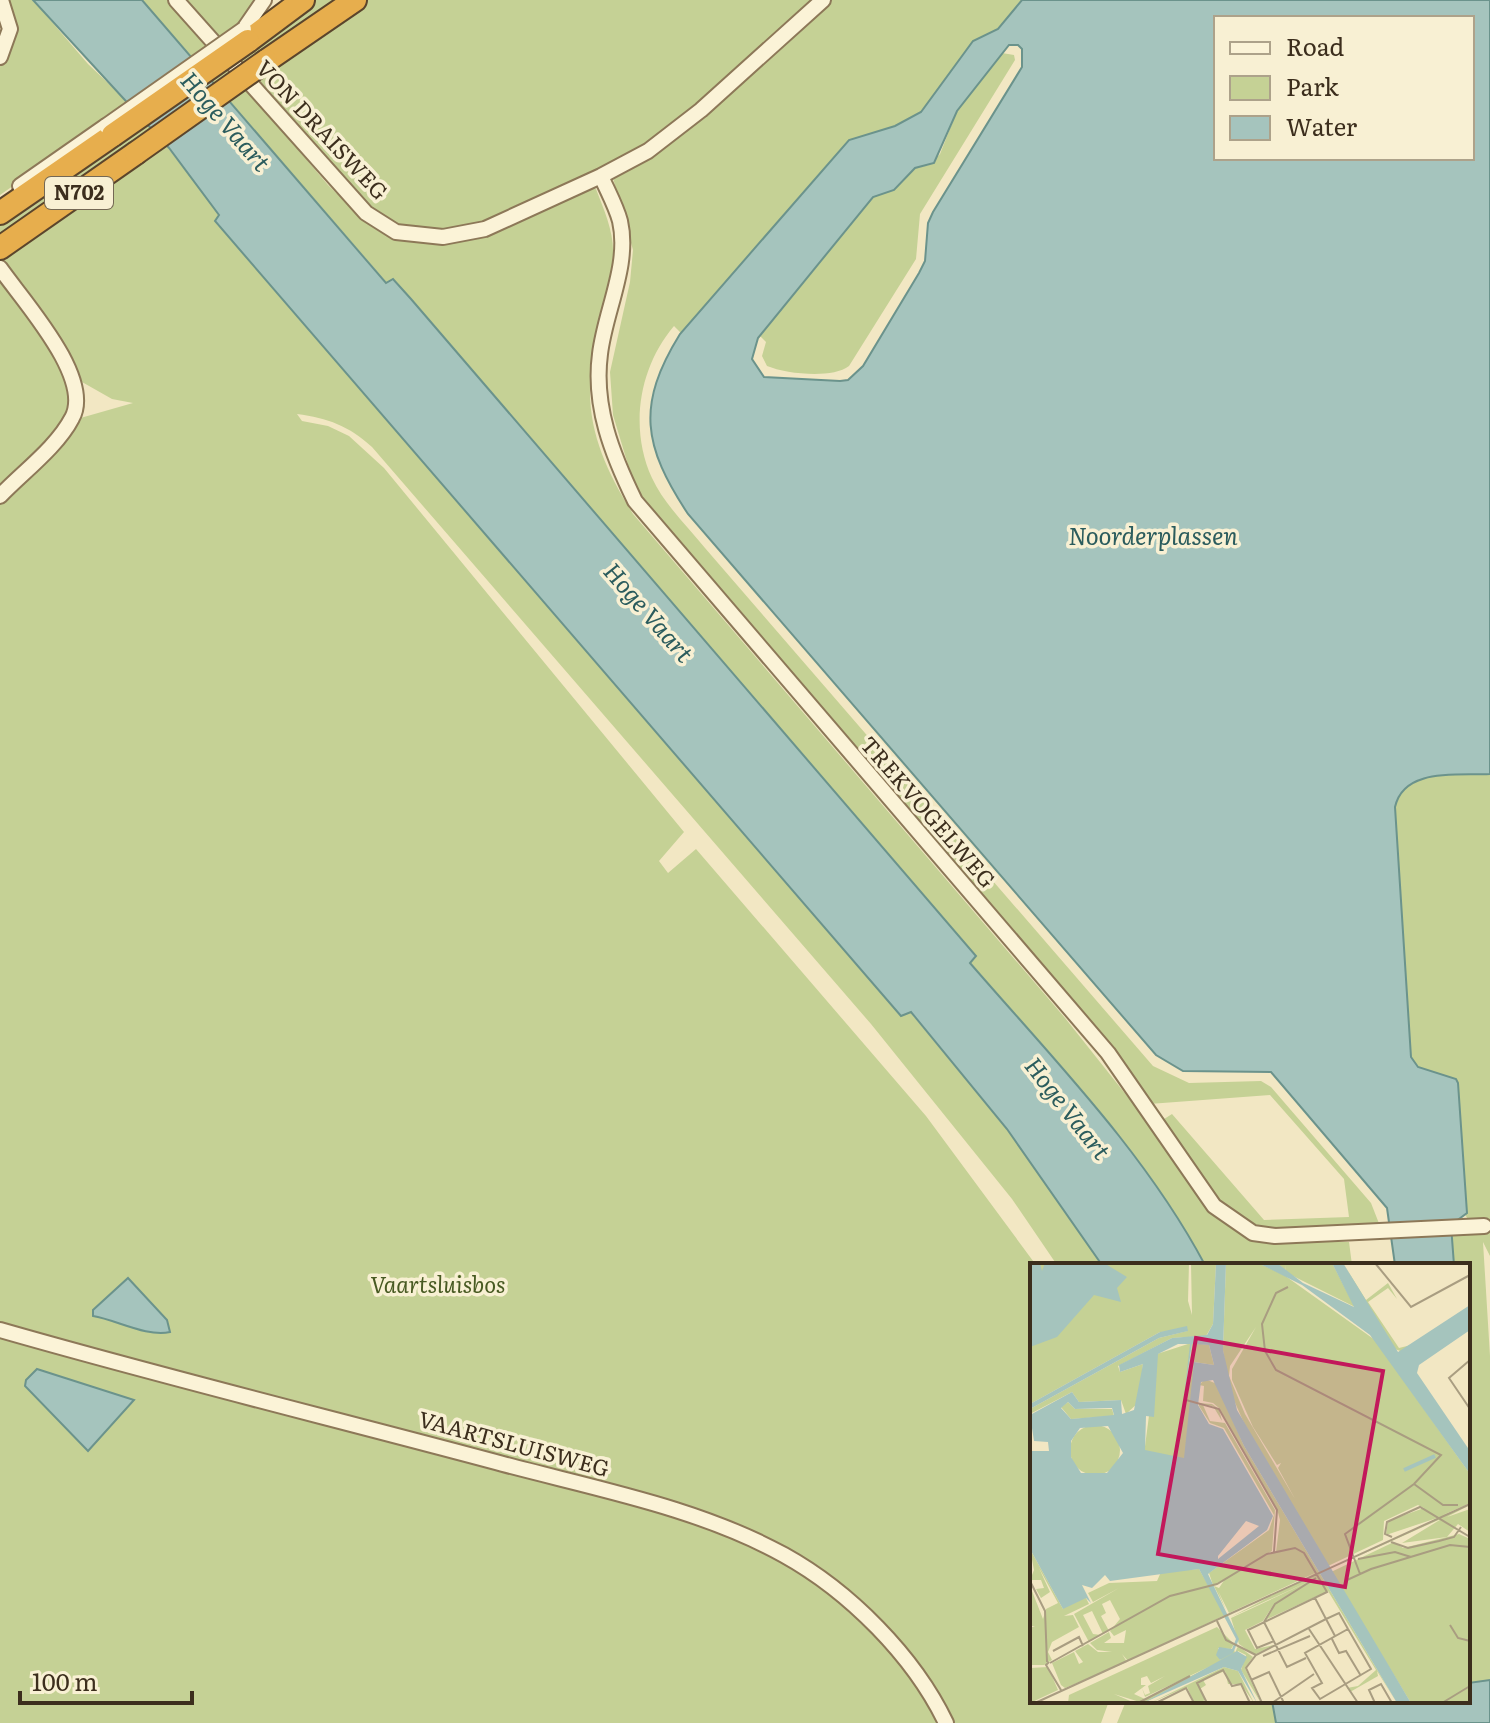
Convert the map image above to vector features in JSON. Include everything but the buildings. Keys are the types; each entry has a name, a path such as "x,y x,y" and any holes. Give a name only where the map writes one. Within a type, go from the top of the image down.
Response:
{"highway":[{"name":"N702","path":"2,205 246,35 303,0"},
{"name":"N702","path":"0,248 355,0"}],"street":[{"path":"0,57 10,29 1,0"},
{"name":"VON DRAISWEG","path":"176,0 319,165 366,213 396,232 443,237 485,229 648,151 701,110 823,0"},
{"path":"246,35 264,0"},
{"name":"TREKVOGELWEG","path":"601,176 620,221 622,254 600,354 599,393 606,432 620,470 654,527 1108,1053 1214,1206 1253,1233 1264,1234 1386,1234 1484,1226"},
{"path":"0,268 68,366 78,402 67,427 0,496"},
{"name":"VAARTSLUISWEG","path":"0,1330 609,1492 729,1528 786,1556 844,1599 898,1651 946,1723"}],"green space":[{"path":"6,0 33,0 88,64 130,104 0,195 0,64 15,28"},
{"path":"142,0 172,0 328,185 365,221 390,236 435,245 471,240 503,230 592,188 596,189 610,229 613,254 591,371 591,405 602,454 633,514 1065,1018 1131,1101 1214,1216 1245,1234 1270,1241 1349,1242 1352,1263 1204,1263 1155,1184 1126,1145 970,962 975,956 411,299 393,280 387,283"},
{"path":"182,0 259,0 241,27 217,43"},
{"path":"313,0 341,0 241,71 231,59"},
{"path":"363,0 815,0 676,127 646,147 493,225 425,234 379,219 250,82"},
{"path":"831,0 1022,0 998,29 973,42 921,112 895,126 849,140 681,333 674,326 653,360 641,399 641,439 652,478 684,523 1153,1066 1189,1083 1261,1081 1271,1087 1371,1203 1380,1226 1274,1231 1255,1224 1222,1202 1161,1121 1172,1114 1264,1220 1349,1217 1344,1179 1270,1095 1149,1104 635,488 613,415 610,372 630,282 633,250 613,178 699,117"},
{"path":"1002,53 1014,55 1015,60 920,214 916,259 849,366 832,373 809,374 767,366 762,356 766,342 760,336 873,197 894,190 915,168 929,165 940,154 957,111"},
{"path":"145,121 155,133 0,241 0,222"},
{"name":"Vaartsluisbos","path":"164,143 220,215 215,220 901,1016 910,1012 1007,1129 1101,1263 1056,1263 1012,1199 871,1024 372,447 338,424 297,414 302,421 328,426 349,436 384,468 684,832 659,861 668,873 696,849 926,1116 1035,1263 1030,1263 1030,1703 1108,1703 1101,1723 0,1723 0,502 77,419 133,403 112,399 82,382 0,258"},
{"path":"0,277 70,381 69,415 0,489"},
{"path":"1490,769 1490,1256 1483,1242 1490,1356 1490,1680 1470,1683 1470,1263 1454,1263 1452,1232 1475,1230 1464,1213 1410,1069 1389,775"},
{"path":"1125,1703 1272,1703 1276,1723 1117,1723"}],"water":[{"name":"Hoge Vaart","path":"33,0 142,0 386,283 393,279 411,299 976,956 970,963 1126,1145 1155,1184 1204,1263 1101,1263 1007,1129 911,1012 901,1016 215,221 219,215 169,148"},
{"name":"Noorderplassen","path":"1022,0 1490,0 1490,774 1434,776 1421,780 1409,785 1400,794 1395,807 1411,1057 1418,1067 1456,1079 1458,1083 1467,1213 1451,1225 1454,1263 1395,1263 1387,1208 1271,1072 1183,1071 1156,1055 688,514 662,467 654,446 651,404 656,383 680,334 849,140 895,126 921,112 973,41 998,29","holes":["1009,45 1018,45 1022,49 1022,67 933,212 928,223 925,261 863,366 848,380 840,381 764,377 752,359 758,338 873,197 894,190 915,168 934,163 957,111"]},
{"path":"128,1278 167,1320 170,1332 141,1330 93,1316 93,1310"},
{"path":"37,1369 134,1400 88,1451 25,1386 26,1380"},
{"path":"1490,1680 1490,1723 1276,1723 1272,1703 1470,1703 1470,1683"}]}
